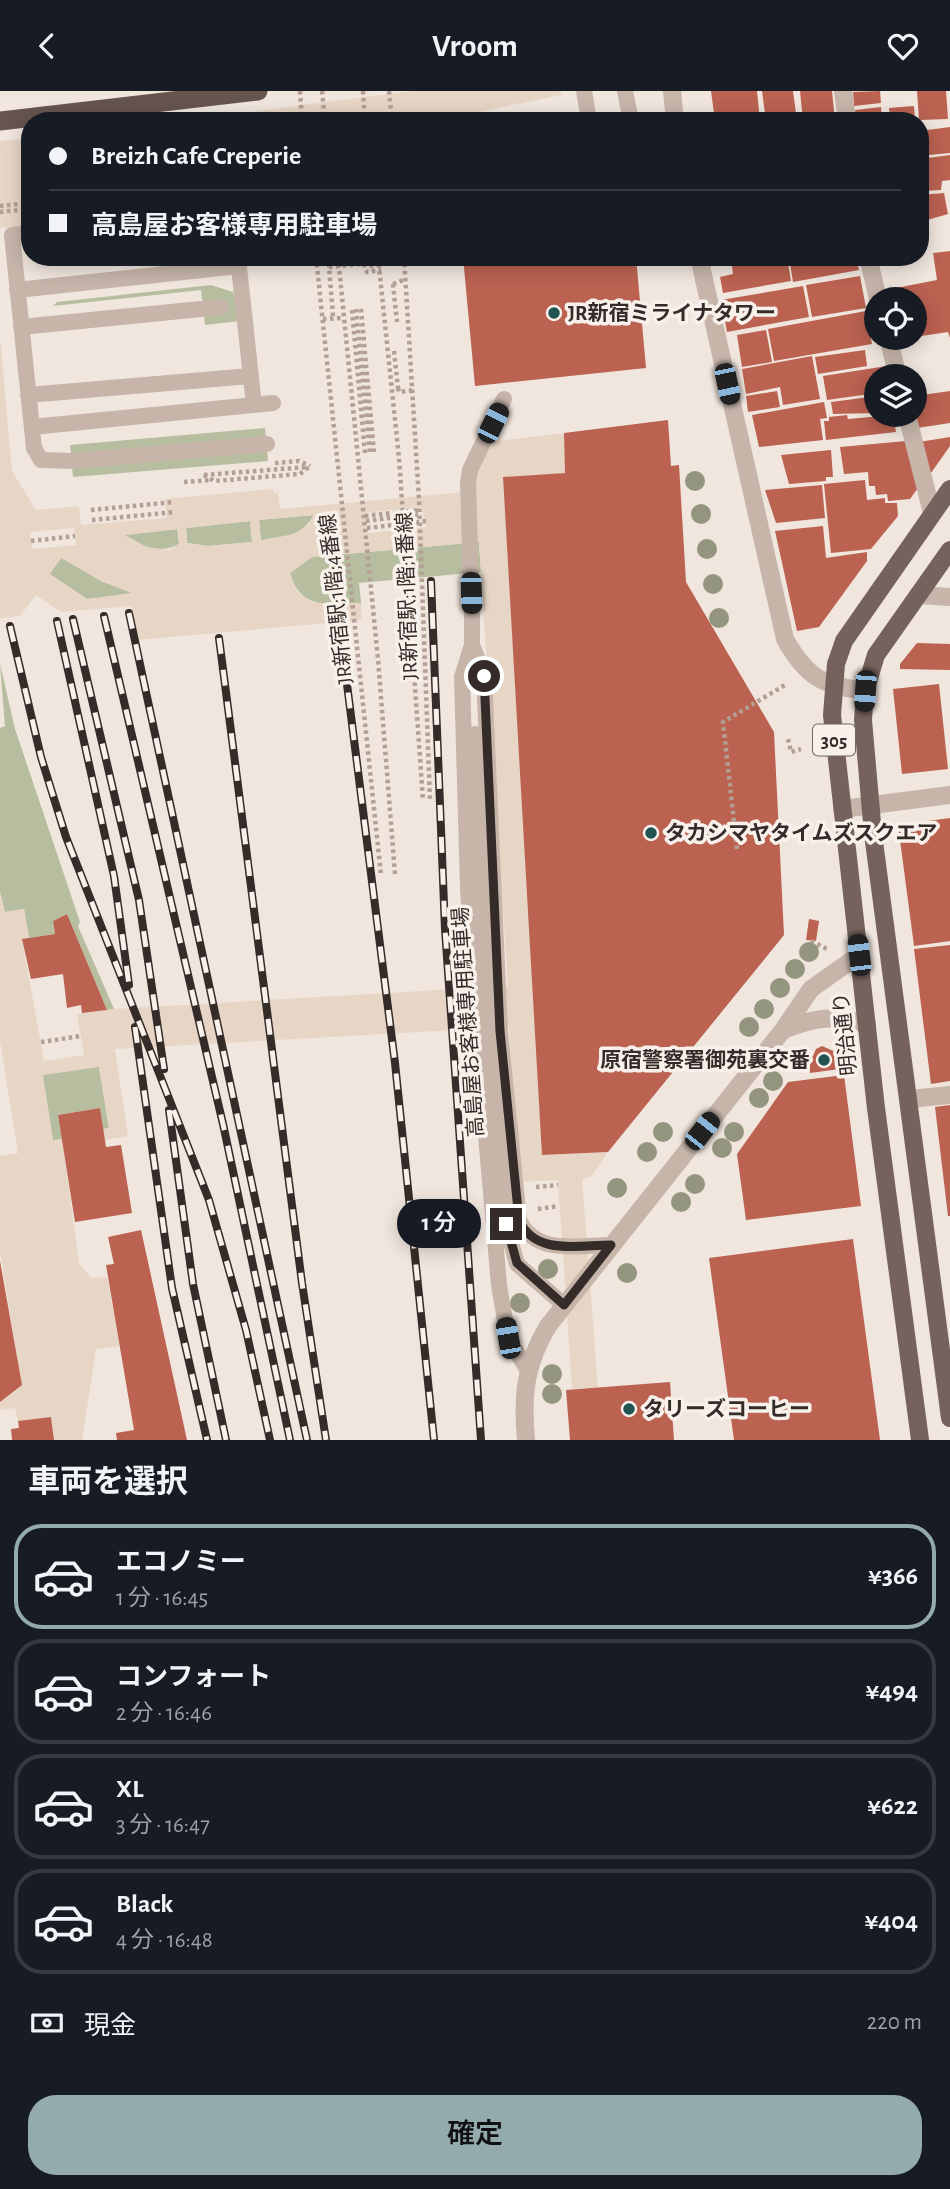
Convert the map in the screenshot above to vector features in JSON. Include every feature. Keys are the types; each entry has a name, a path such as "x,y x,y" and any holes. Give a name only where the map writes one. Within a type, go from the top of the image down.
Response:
{"highway":[{"path":"77,112 257,91"},
{"path":"0,121 21,119"}],"main road":[{"name":"明治通り","path":"920,1440 867,1024 832,715 832,687 844,641 856,619 950,489"},
{"name":"305","path":"950,550 876,655 865,691 863,720 870,805 950,1418"}],"street":[{"path":"672,91 674,112"},
{"path":"843,91 846,112"},
{"path":"701,266 785,639 797,660 811,675 832,687 865,691"},
{"path":"870,266 875,287"},
{"path":"910,427 932,513"},
{"path":"918,595 950,597"},
{"path":"842,809 950,795"},
{"path":"526,1440 523,1407 527,1369 540,1339 611,1245 783,1030 811,989 859,955"},
{"path":"783,1030 815,1018 839,1017 867,1024"},
{"path":"910,1099 950,1095"}],"lane":[{"path":"584,91 588,112"},
{"path":"625,91 629,112"},
{"path":"21,234 12,235 36,455 47,462 267,444"},
{"path":"17,291 201,266"},
{"path":"239,266 254,405"},
{"path":"21,327 221,307"},
{"path":"28,395 250,376"},
{"path":"504,399 470,470 468,483 472,645 462,677 468,887 477,1032 499,1285 508,1338 527,1369"},
{"path":"32,427 273,403"},
{"path":"472,645 484,676 500,1031 519,1220 529,1237 545,1245 611,1245"},
{"name":"高島屋お客様専用駐車場","path":"475,711 488,1032 506,1224 517,1263 564,1305"}],"path":[{"path":"300,91 302,112"},
{"path":"323,91 324,112"},
{"path":"363,91 364,112"},
{"path":"389,91 390,112"},
{"path":"389,105 390,112"},
{"path":"0,206 21,204"},
{"path":"0,212 21,210"},
{"name":"JR新宿駅;1階;4番線","path":"317,266 381,875"},
{"path":"339,266 378,659 395,874"},
{"path":"334,316 328,267 340,266"},
{"path":"366,266 367,272 381,271 381,266"},
{"path":"380,266 423,801"},
{"name":"JR新宿駅;1階;1番線","path":"404,266 414,390 430,801"},
{"path":"381,282 393,284 406,279"},
{"path":"393,284 397,322"},
{"path":"370,453 356,309 370,453"},
{"path":"323,319 344,317"},
{"path":"394,351 399,392 414,390"},
{"path":"392,392 398,389"},
{"path":"310,466 300,474 214,481 204,475 270,470 310,466"},
{"path":"184,482 238,477"},
{"path":"91,510 174,502"},
{"path":"92,520 175,512"},
{"path":"365,518 422,512"},
{"path":"367,528 427,521"},
{"path":"31,541 75,536"},
{"path":"737,849 723,722 785,685"},
{"path":"788,739 791,751 801,749"},
{"path":"811,940 830,950"},
{"path":"41,1042 81,1036"},
{"path":"558,1185 534,1187 535,1209 558,1206"}],"green space":[{"path":"211,285 233,292 240,321 205,325 201,290 53,306 57,302"},
{"path":"265,428 268,461 73,477 70,445"},
{"path":"314,515 298,532 261,541 259,520"},
{"path":"250,521 252,542 208,546 187,543 186,528"},
{"path":"178,529 179,544 165,549 144,546 124,535"},
{"path":"479,542 481,572 359,583 361,603 318,603 301,594 290,573 312,557"},
{"path":"61,557 101,581 132,592 130,595 87,599 49,574"},
{"path":"0,664 15,729 80,922 78,926 114,1009 107,1010 67,914 53,921 55,934 29,938 24,909 5,912 0,892 0,728 5,726"},
{"path":"99,1066 109,1128 103,1129 100,1108 58,1115 62,1139 53,1141 42,1075"}],"shaded area":[{"path":"411,91 559,91 562,95 477,112 249,112"},
{"path":"21,139 21,227 0,228 0,141"},
{"path":"0,337 12,471 36,510 79,506 81,525 167,518 165,499 273,489 274,493 278,493 280,509 476,491 474,444 564,433 565,473 503,477 543,1155 608,1152 591,1177 582,1179 598,1388 572,1389 558,1180 519,1182 509,1027 115,1049 128,1136 105,1140 103,1129 109,1128 99,1067 43,1075 53,1140 62,1139 79,1263 91,1278 107,1277 120,1346 96,1349 82,1440 54,1440 51,1417 18,1421 15,1408 0,1410 0,1402 22,1385 0,1252 0,1156 18,1153 0,1041 0,892 5,912 24,909 29,938 22,939 44,1061 84,1055 77,1014 114,1009 508,986 479,542 312,557 290,573 297,591 312,603 361,603 362,620 136,640 132,606 61,612 36,595 20,616 0,618","holes":["421,507 427,527 367,533 365,513","313,515 309,524 295,534 261,540 259,520","250,521 252,542 208,546 187,543 186,528","74,528 76,545 32,549 30,532","177,529 179,544 169,550 147,547 125,535","61,558 101,581 131,593 87,599 50,574"]}],"building":[{"path":"711,91 757,91 759,112 714,112"},
{"path":"762,91 793,91 796,112 765,112"},
{"path":"800,91 832,91 834,112 802,112"},
{"path":"880,91 881,103 854,106 853,92"},
{"path":"917,91 946,91 948,119 929,120 929,112 918,112"},
{"path":"914,106 914,112 889,112 889,108"},
{"path":"881,107 881,112 855,112"},
{"path":"950,127 950,153 929,155 929,130"},
{"path":"950,155 950,180 942,181 941,190 929,191 929,158"},
{"path":"944,193 948,214 929,219 929,194"},
{"path":"950,251 950,338 948,332 927,335 927,287 901,287 937,280 933,253"},
{"name":"JR新宿ミライナタワー","path":"464,266 637,266 646,368 475,386"},
{"path":"732,266 788,266 791,281 723,293 720,277 733,274"},
{"path":"790,266 858,266 859,270 793,282"},
{"path":"860,276 864,308 812,317 806,285"},
{"path":"803,286 809,317 727,332 721,300"},
{"path":"864,311 864,345 774,361 768,329"},
{"path":"766,330 772,362 742,367 737,335"},
{"path":"865,350 867,364 818,374 815,357"},
{"path":"812,356 820,399 783,405 780,387 746,394 742,369"},
{"path":"864,370 864,395 827,400 823,376"},
{"path":"777,391 780,407 748,412 746,396"},
{"path":"950,391 950,423 927,426 927,394"},
{"path":"864,398 864,413 833,414 831,402"},
{"path":"824,402 827,418 820,419 823,440 759,447 752,415"},
{"path":"847,415 848,419 864,418 864,427 895,427 896,432 826,440 824,421 829,421 829,417"},
{"name":"タカシマヤタイムズスクエア","path":"668,420 671,466 679,465 686,582 774,732 784,935 608,1152 542,1155 503,477 565,473 564,433"},
{"path":"950,437 950,446 926,480 919,442"},
{"path":"906,441 918,488 910,499 888,501 887,494 876,495 875,486 869,486 868,472 844,474 840,447"},
{"path":"831,450 833,477 826,477 826,481 789,484 781,455"},
{"path":"865,480 867,500 885,498 885,503 897,503 898,516 871,549 831,553 824,484"},
{"path":"822,485 825,518 776,523 765,490"},
{"path":"823,526 826,558 867,552 867,561 819,627 797,631 775,531"},
{"path":"917,643 950,644 950,670 900,669 900,664"},
{"path":"939,684 948,769 902,774 893,689"},
{"path":"950,818 950,941 914,946 898,825"},
{"path":"67,914 107,1010 82,1013 81,1005 67,1008 63,974 31,979 22,939 55,934 53,921"},
{"path":"809,919 819,921 816,941 806,940"},
{"path":"950,945 950,1081 931,1084 914,949"},
{"path":"822,1046 838,1053 840,1069 810,1073 808,1057 813,1056 816,1049"},
{"path":"844,1075 861,1206 746,1220 737,1154 788,1082"},
{"path":"950,1105 950,1216 948,1216 935,1107"},
{"path":"100,1108 106,1147 121,1145 132,1213 75,1222 58,1115"},
{"path":"141,1230 187,1440 117,1440 116,1433 134,1430 106,1265 114,1264 108,1237"},
{"path":"853,1239 880,1440 734,1440 709,1258"},
{"path":"0,1261 22,1385 0,1402"},
{"path":"670,1382 674,1440 570,1440 566,1390"},
{"path":"51,1417 54,1440 12,1440 11,1429 19,1428 18,1421"}],"railway":[{"path":"431,581 445,929 481,1440"},
{"path":"129,613 307,1440"},
{"path":"104,616 223,1124 290,1440"},
{"path":"73,619 139,900 164,1069"},
{"path":"57,621 114,876 129,985"},
{"path":"10,626 41,757 66,837 209,1200 246,1330 270,1440"},
{"path":"340,629 395,1063 434,1440"},
{"path":"219,638 302,1283 326,1440"},
{"path":"135,1027 172,1288 207,1440"},
{"path":"169,1110 193,1284 226,1440"}],"place":[{"name":"JR新宿ミライナタワー","path":"554,313"},
{"name":"タカシマヤタイムズスクエア","path":"651,833"},
{"name":"原宿警察署御苑裏交番","path":"824,1060"},
{"name":"タリーズコーヒー","path":"629,1409"}],"route":[{"path":"484,676 500,1031 519,1220 529,1237 545,1245 611,1245 564,1305 517,1263 512,1254 506,1224"}]}
